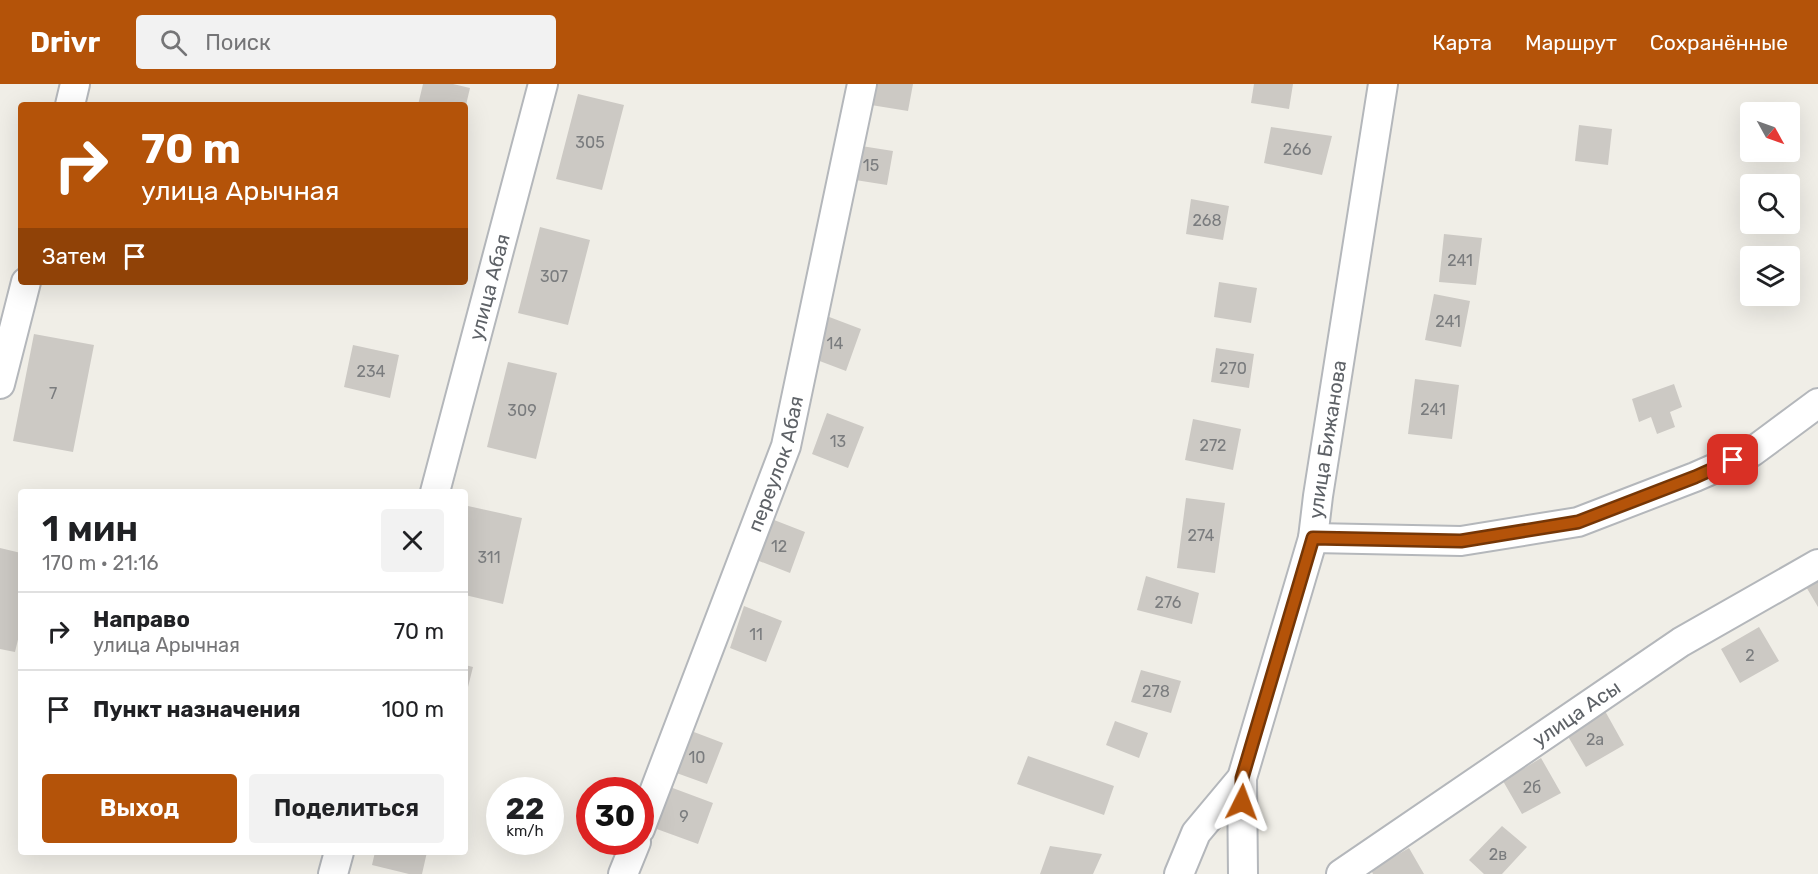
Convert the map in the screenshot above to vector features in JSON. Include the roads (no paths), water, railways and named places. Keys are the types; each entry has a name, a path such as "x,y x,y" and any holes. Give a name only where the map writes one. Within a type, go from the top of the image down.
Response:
{"street":[{"path":"71,102 75,84"},
{"name":"улица Абая","path":"436,489 543,84"},
{"name":"переулок Абая","path":"654,792 786,446 862,84"},
{"name":"улица Бижанова","path":"1179,874 1196,833 1242,778 1313,538 1319,484 1383,84"},
{"path":"0,384 25,285"},
{"path":"1313,538 1461,541 1578,522 1695,477 1752,452 1818,403"},
{"name":"улица Асы","path":"1341,874 1681,642 1818,564"},
{"path":"1242,778 1243,874"},
{"path":"333,874 338,855"},
{"path":"623,874 631,855"}]}
